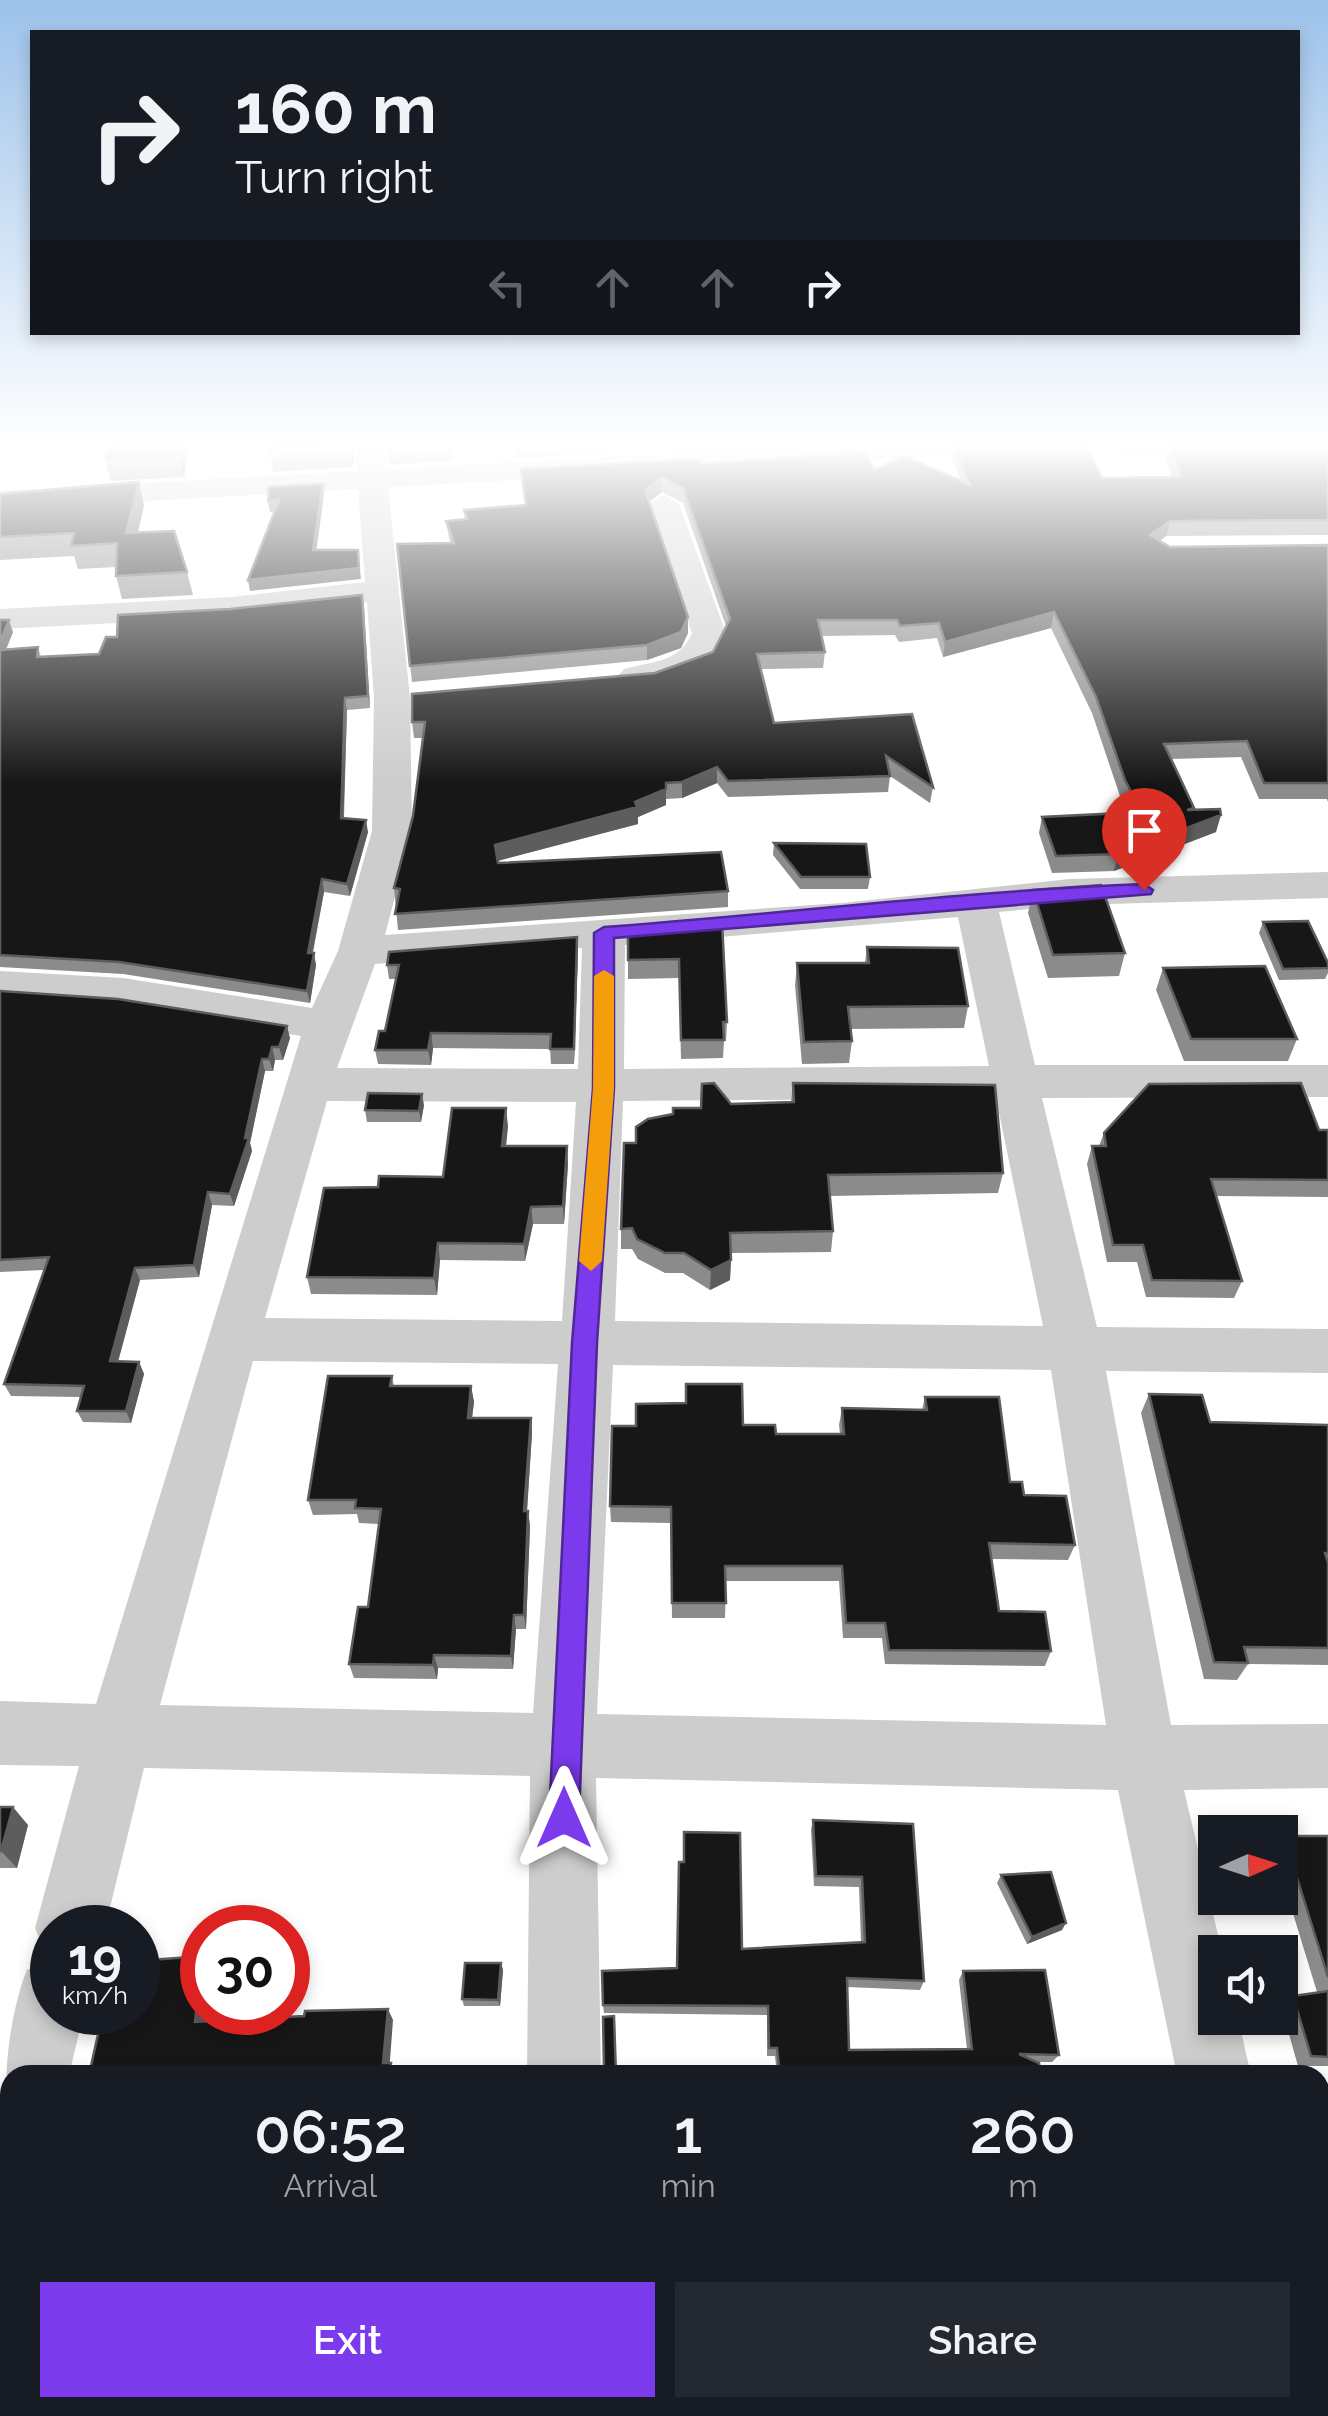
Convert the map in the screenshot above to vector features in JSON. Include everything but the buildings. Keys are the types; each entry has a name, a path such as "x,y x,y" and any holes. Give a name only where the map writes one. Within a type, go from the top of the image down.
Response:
{"street":[{"path":"76,1905 120,1733 308,1084 327,1026 359,951 392,831 411,696 385,590 381,558"},
{"path":"598,679 678,668 699,657 706,647 709,633 683,558"},
{"path":"0,619 232,607 385,590"},
{"path":"359,951 842,916 1070,892 1328,886"},
{"path":"974,900 1018,1079 1074,1345 1144,1758 1212,2065"},
{"path":"564,2065 564,1745 584,1343 603,1088 604,933"},
{"path":"0,985 123,992 327,1026"},
{"path":"308,1084 603,1088 1018,1079 1328,1081"},
{"path":"234,1338 1328,1351"},
{"path":"0,1733 1144,1758 1328,1756"},
{"path":"34,2065 42,2035"}],"slow traffic":[{"path":"591,1261 603,1088 604,976"}],"route":[{"path":"564,1818 564,1745 584,1343 603,1088 604,933 842,916 1038,894 1144,890"}]}
